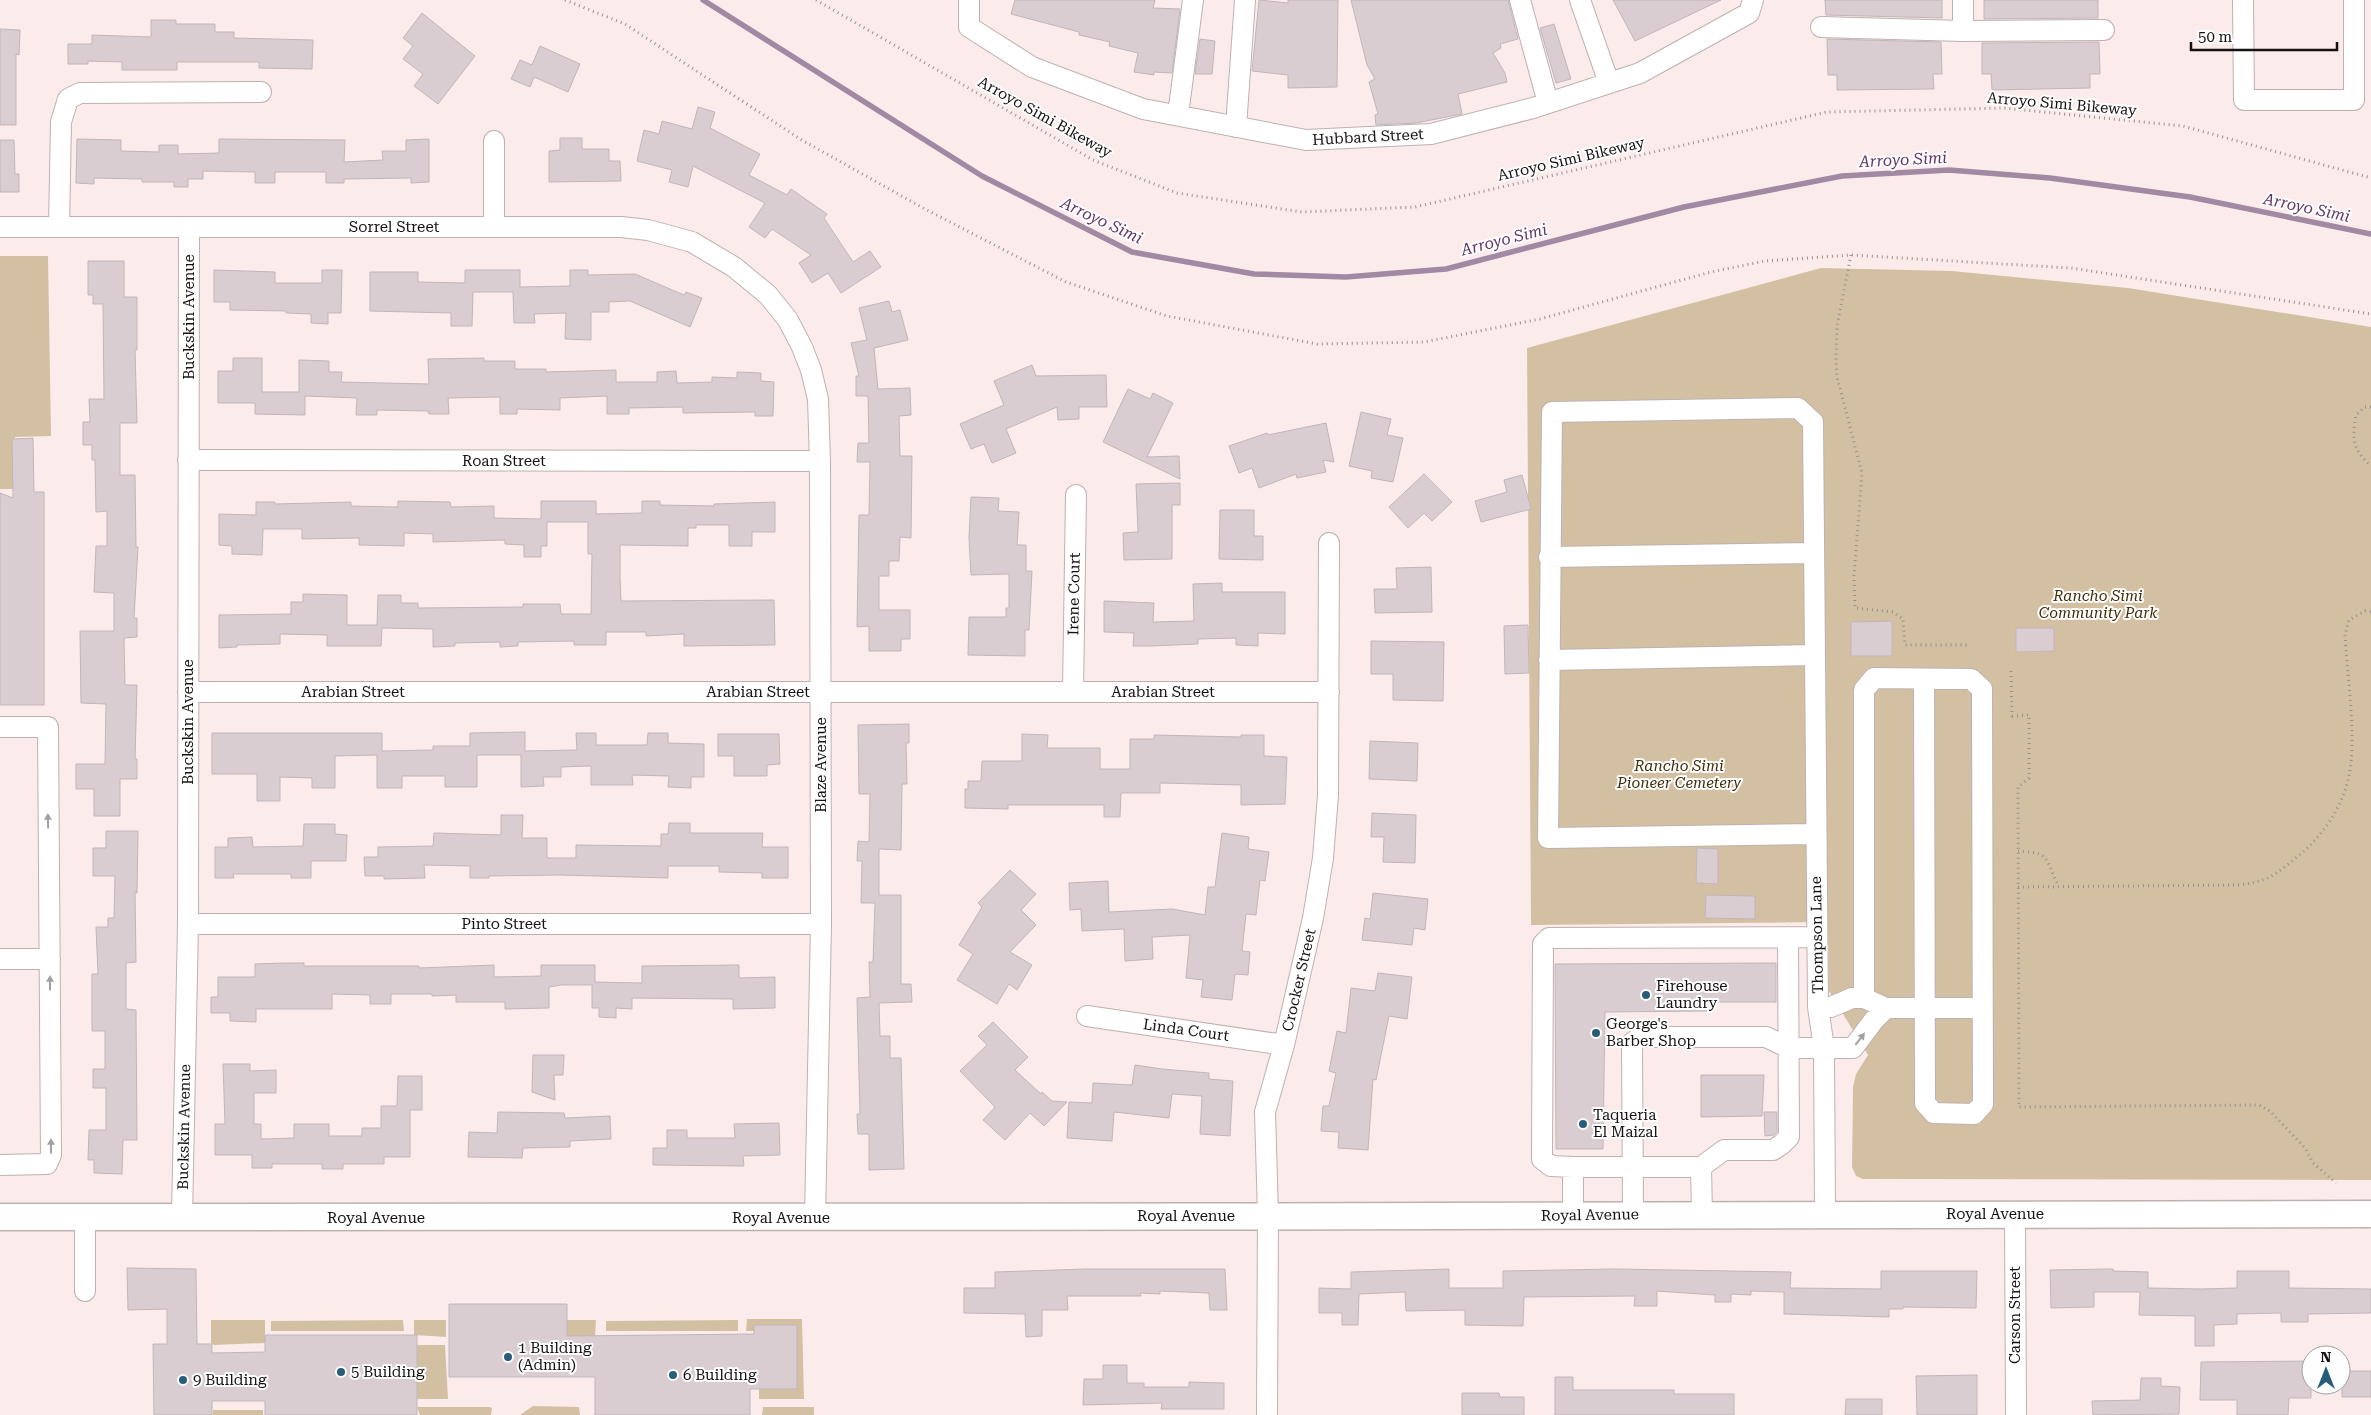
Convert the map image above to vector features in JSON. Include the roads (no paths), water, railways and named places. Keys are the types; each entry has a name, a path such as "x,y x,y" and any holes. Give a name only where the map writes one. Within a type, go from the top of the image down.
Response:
{"main road":[{"name":"Royal Avenue","path":"0,1217 815,1218 1633,1214 2371,1214"}],"street":[{"name":"Hubbard Street","path":"969,0 969,27 1032,67 1143,109 1306,140 1431,134 1548,103 1640,73 1749,13 1753,0"},
{"path":"1178,115 1193,0"},
{"path":"1236,126 1246,0"},
{"path":"1520,0 1548,103"},
{"path":"1580,0 1609,83"},
{"path":"1963,0 1964,31"},
{"path":"2243,0 2244,100 2354,100 2354,0"},
{"path":"1821,27 1964,31 2104,30"},
{"path":"59,227 61,122 68,99 80,93 261,92"},
{"path":"494,141 494,227"},
{"name":"Sorrel Street","path":"0,227 621,227 648,230 692,242 734,266 768,295"},
{"name":"Buckskin Avenue","path":"182,1217 188,924 189,227"},
{"name":"Blaze Avenue","path":"768,295 788,320 802,347 811,370 818,399 820,461 821,924 815,1218"},
{"name":"Thompson Lane","path":"1550,557 1552,412 1798,408 1813,422 1817,937 1818,1007 1824,1048 1824,1214"},
{"name":"Roan Street","path":"188,460 820,461"},
{"name":"Irene Court","path":"1073,692 1076,495"},
{"name":"Crocker Street","path":"1267,1415 1268,1215 1265,1112 1284,1045 1313,918 1323,858 1328,795 1328,543"},
{"path":"1814,553 1550,557 1548,838 1816,834"},
{"path":"1550,660 1815,655"},
{"path":"1864,998 1864,690 1874,678 1971,679 1982,689 1983,1104 1974,1114 1934,1113 1925,1103 1924,679"},
{"name":"Arabian Street","path":"188,692 1328,692"},
{"path":"0,728 48,727 51,1155 47,1164 0,1165"},
{"name":"Pinto Street","path":"188,924 821,924"},
{"path":"1788,937 1789,1137 1782,1144 1773,1150 1724,1150 1701,1167 1551,1166 1542,1159 1543,944 1549,938 1788,937 1817,937"},
{"path":"0,959 50,959"},
{"path":"1818,1007 1831,1007 1852,998 1864,998 1886,1008 1982,1008"},
{"path":"1633,1214 1632,1043 1640,1038 1766,1037 1789,1048 1852,1048 1886,1008"},
{"name":"Linda Court","path":"1087,1016 1284,1045"},
{"path":"1573,1167 1573,1215"},
{"path":"1701,1167 1702,1214"},
{"name":"Carson Street","path":"2015,1214 2016,1415"},
{"path":"85,1217 85,1291"}],"waterway":[{"name":"Arroyo Simi","path":"703,0 982,176 1132,252 1254,274 1346,277 1446,269 1684,207 1842,176 1949,170 2050,178 2190,197 2371,234"}],"place":[{"name":"Firehouse Laundry","path":"1646,995"},
{"name":"George's Barber Shop","path":"1596,1033"},
{"name":"Taqueria El Maizal","path":"1583,1124"},
{"name":"1 Building (Admin)","path":"508,1357"},
{"name":"5 Building","path":"341,1372"},
{"name":"6 Building","path":"673,1375"},
{"name":"9 Building","path":"183,1380"}],"park label":[{"name":"Rancho Simi Community Park","path":"2098,604"},
{"name":"Rancho Simi Pioneer Cemetery","path":"1679,774"}]}
